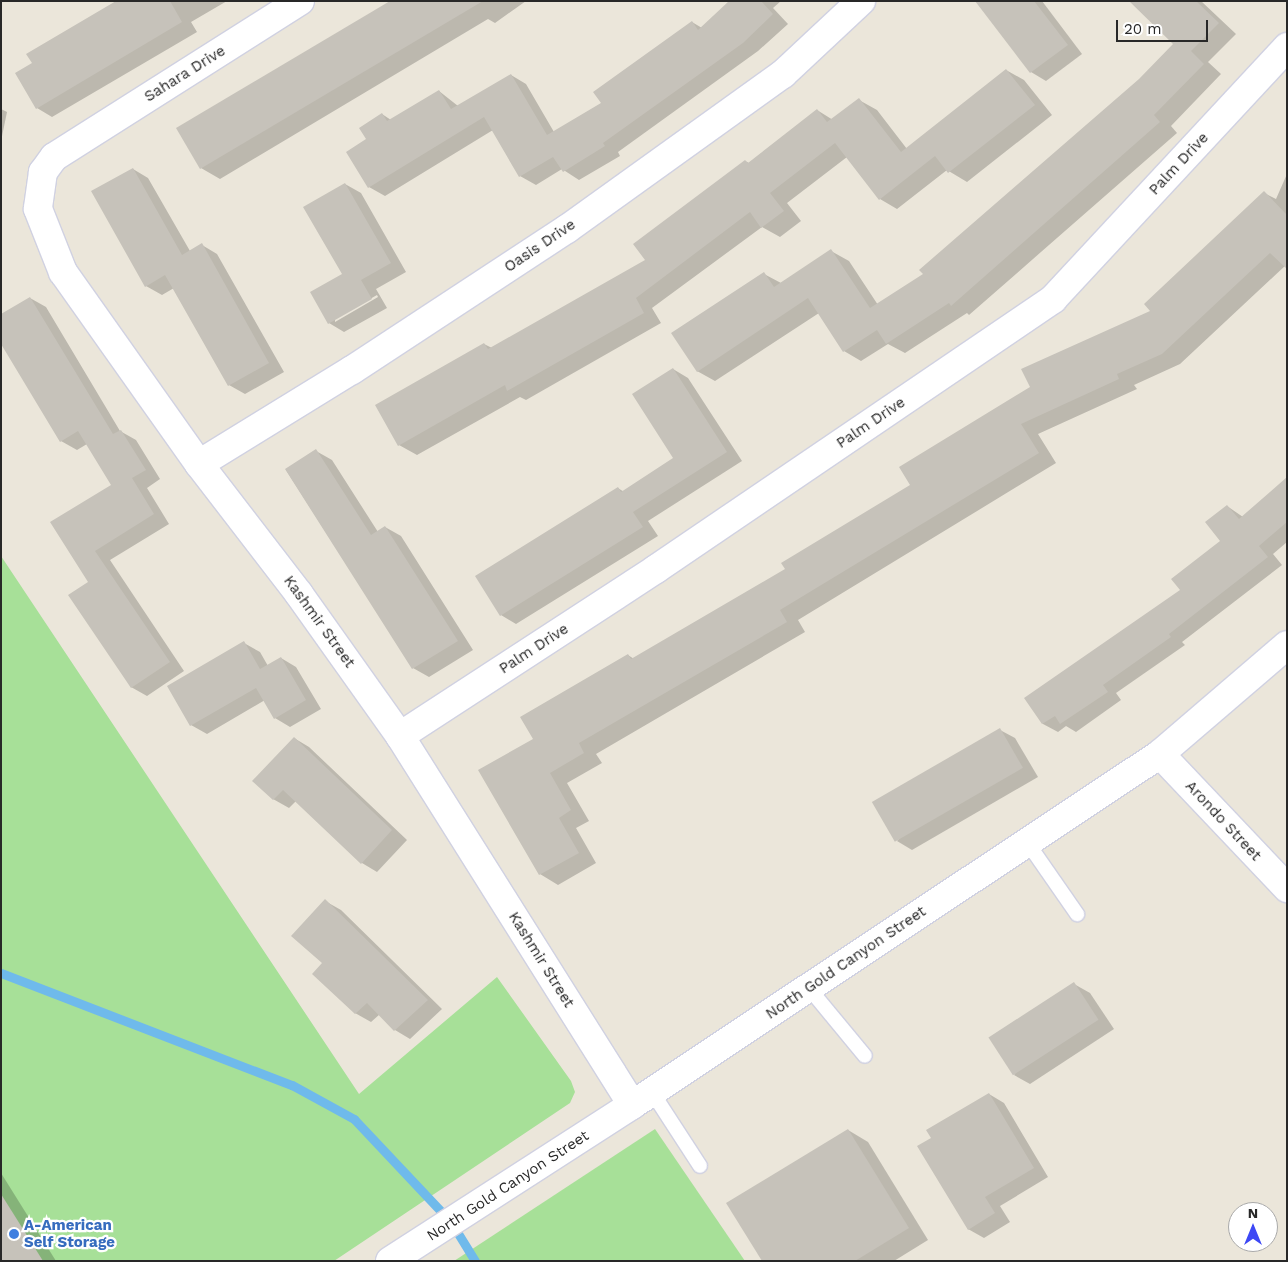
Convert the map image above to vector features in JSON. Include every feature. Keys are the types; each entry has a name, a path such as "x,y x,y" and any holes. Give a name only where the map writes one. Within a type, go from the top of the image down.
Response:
{"street":[{"name":"Sahara Drive","path":"70,147 300,1"},
{"name":"Oasis Drive","path":"199,464 352,370 567,229 783,74 861,1"},
{"name":"Palm Drive","path":"400,736 656,569 1053,299 1287,47"},
{"name":"Kashmir Street","path":"70,147 54,157 43,172 38,209 63,272 199,464 300,594 400,736 642,1098"},
{"name":"North Gold Canyon Street","path":"390,1261 642,1098 1160,754 1287,645"},
{"name":"Arondo Street","path":"1160,754 1287,888"}],"lane":[{"path":"1027,842 1077,914"},
{"path":"808,987 866,1056"},
{"path":"642,1098 700,1166"}],"green space":[{"path":"1,556 359,1094 497,977 571,1081 575,1092 570,1103 334,1261 40,1261 1,1202"},
{"path":"655,1129 745,1261 454,1261"}],"building":[{"path":"116,1 170,1 182,22 36,109 15,73 32,63 26,54"},
{"path":"390,1 483,1 200,169 176,128"},
{"path":"729,1 761,1 773,14 743,43 603,143 605,146 563,172 553,157 519,177 484,117 368,188 346,152 366,139 359,128 382,113 387,121 439,90 451,109 511,74 547,135 601,103 593,92 692,21 698,30"},
{"path":"975,1 1034,1 1068,45 1030,73"},
{"path":"1129,1 1196,1 1219,23 1191,51 1204,64 1154,115 1160,122 951,306 949,303 886,344 877,330 843,352 808,298 697,372 671,333 764,272 774,287 831,249 870,308 923,274 919,270 1139,79 1173,44"},
{"path":"1006,69 1035,105 948,173 935,156 879,200 835,143 770,193 784,211 761,228 750,212 636,298 644,313 507,391 505,385 398,446 375,405 484,343 488,349 645,260 633,244 745,160 748,163 817,109 827,122 859,98 901,152"},
{"path":"133,168 182,255 202,243 269,363 228,386 165,275 145,287 91,191"},
{"path":"345,183 391,263 361,280 372,299 328,324 310,292 342,274 303,207"},
{"path":"1264,191 1287,215 1287,269 1270,253 1162,354 1117,374 1119,379 1021,424 1039,453 780,610 787,622 579,743 584,753 550,773 571,810 559,818 579,853 539,875 478,770 533,739 520,717 628,654 631,659 785,569 781,563 910,485 899,467 1030,387 1021,369 1150,311 1144,304"},
{"path":"30,297 113,434 121,430 146,470 132,478 154,514 95,551 170,662 131,688 68,595 88,582 50,522 111,485 78,431 60,442 1,344 1,314"},
{"path":"673,368 727,452 633,512 643,527 500,616 475,576 618,487 621,492 673,458 632,394"},
{"path":"316,449 371,535 385,526 458,641 412,669 285,469"},
{"path":"1287,477 1287,522 1259,546 1268,557 1169,634 1171,637 1103,685 1108,692 1060,724 1055,716 1042,724 1024,698 1180,590 1171,579 1220,541 1205,522 1227,505 1239,519"},
{"path":"244,641 260,669 281,657 306,700 274,719 256,688 190,726 167,686"},
{"path":"1000,728 1023,768 895,842 872,802"},
{"path":"294,737 392,830 361,864 283,790 273,800 252,781"},
{"path":"325,899 428,1000 394,1031 367,1003 355,1014 312,974 322,963 291,936"},
{"path":"1074,982 1099,1020 1013,1075 988,1038"},
{"path":"989,1093 1034,1168 985,1197 995,1213 968,1230 917,1146 931,1138 926,1130"},
{"path":"848,1129 909,1228 855,1261 762,1261 726,1203"},
{"name":"A-American Self Storage","path":"1,1194 43,1261 1,1261"}],"waterway":[{"path":"1,973 292,1085 354,1119 451,1222 475,1261"}],"place":[{"name":"A-American Self Storage","path":"14,1234"}]}
